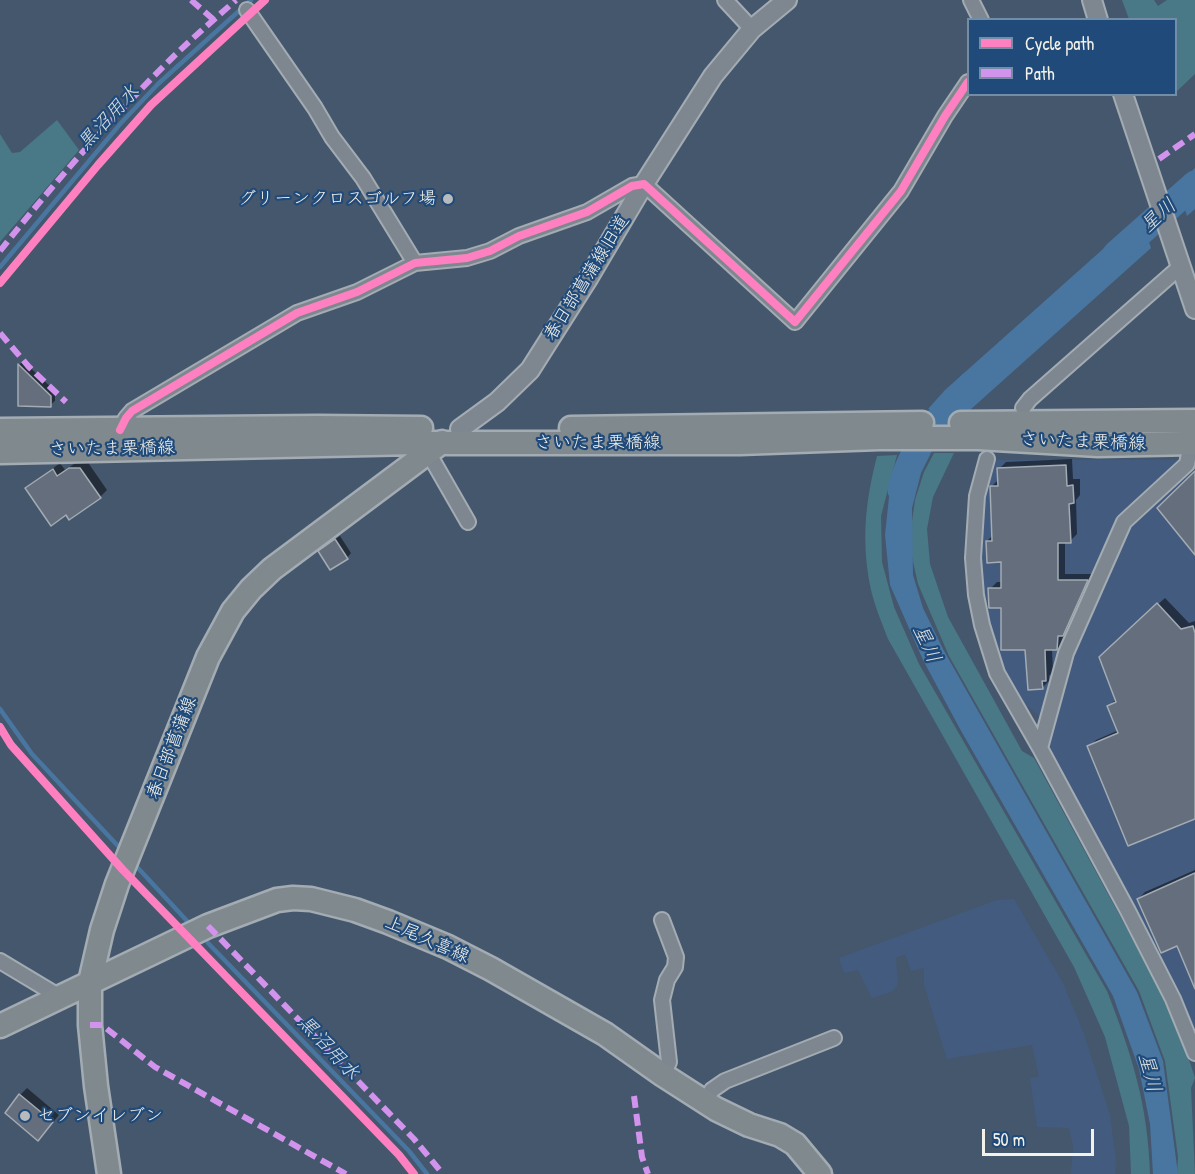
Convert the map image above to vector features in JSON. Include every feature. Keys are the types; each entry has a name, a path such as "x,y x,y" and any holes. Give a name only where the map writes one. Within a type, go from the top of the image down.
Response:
{"main road":[{"name":"さいたま栗橋線","path":"0,430 318,426 460,429 985,431 1195,421"},
{"name":"春日部菖蒲線","path":"109,1174 92,1052 90,982 102,930 117,884 207,657 233,611 250,589 272,569 460,429"},
{"name":"さいたま栗橋線","path":"0,452 433,449 740,443 885,430"},
{"name":"さいたま栗橋線","path":"985,431 1098,444 1193,443"},
{"name":"上尾久喜線","path":"0,1026 208,926 258,906 285,899 311,899 355,910 388,922 480,963 605,1034 704,1102 749,1125 780,1134 795,1144 820,1174"}],"street":[{"path":"725,0 752,29"},
{"name":"春日部菖蒲線旧道","path":"460,429 497,402 530,370 713,76 731,51 752,29 787,0"},
{"path":"970,0 980,18"},
{"path":"1092,0 1097,18"},
{"path":"247,10 315,108 332,137 363,178 415,263"},
{"path":"120,430 132,411 297,314 357,292 415,263 467,258 490,251 519,236 587,212 632,186 644,184 795,322 901,191 945,116 967,85"},
{"path":"1124,96 1195,309"},
{"path":"1023,408 1179,261"},
{"path":"1040,748 1066,653 1124,522 1187,464 1193,443"},
{"path":"433,449 434,461 468,522"},
{"path":"987,459 977,496 973,558 976,595 982,625 997,673 1128,911 1173,999 1195,1053"},
{"path":"662,920 676,957 675,967 667,981 662,1000 669,1062 663,1075"},
{"path":"0,961 60,997"},
{"path":"704,1102 712,1090 725,1081 834,1038"}],"shaded area":[{"path":"1122,0 1154,0 1158,6 1167,0 1195,0 1195,74 1177,91 1177,18 1129,18"},
{"path":"57,120 79,150 0,242 0,134 12,153 20,152"},
{"path":"934,453 954,453 933,497 927,529 930,564 948,617 1022,751 1034,758 1156,982 1179,1029 1195,1078 1191,1088 1195,1174 1177,1174 1178,1157 1165,1061 1139,991 949,656 918,584 909,543 915,500 924,472"},
{"path":"897,455 881,516 882,562 894,607 919,664 1107,991 1137,1081 1146,1125 1150,1174 1131,1174 1129,1126 1105,1037 1074,967 888,639 877,609 871,590 866,555 867,506 877,456"},
{"path":"996,460 1177,460 1195,462 1195,1034 1188,1014 1051,756 1038,715 1016,697 1000,663 980,597 981,517 985,486 990,469"},
{"path":"1014,899 1063,983 1084,1034 1110,1115 1116,1161 1115,1174 1071,1174 1073,1146 1069,1128 1037,1127 1030,1078 1039,1077 1032,1045 947,1059 924,985 924,968 911,971 905,954 896,958 898,985 891,992 872,998 858,970 844,973 839,958 997,900"}],"water":[{"path":"1195,168 1195,209 1187,216 1177,185"},
{"path":"1140,216 1151,248 970,410 928,409 945,390"},
{"path":"902,455 930,455 921,473 912,508 913,575 923,608 943,649 1137,992 1163,1061 1178,1174 1153,1174 1150,1124 1139,1069 1113,996 960,729 923,660 890,585 885,535 889,497"}],"building":[{"path":"18,364 51,396 51,407 18,406"},
{"path":"1066,465 1067,486 1073,485 1074,503 1069,504 1071,543 1058,543 1058,580 1088,580 1063,636 1058,636 1057,650 1045,650 1046,681 1042,681 1043,689 1028,690 1025,650 1001,650 1001,608 989,608 988,588 1001,588 1001,562 987,563 986,541 992,541 990,486 998,486 997,468"},
{"path":"69,468 80,468 101,498 69,520 66,515 51,526 25,488 53,469 57,476"},
{"path":"1195,471 1195,555 1157,508"},
{"path":"335,539 348,559 330,570 318,551"},
{"path":"1157,603 1181,629 1193,626 1195,633 1195,819 1128,846 1087,746 1118,733 1107,706 1116,702 1099,657"},
{"path":"1195,873 1195,989 1177,946 1161,953 1137,899"},
{"path":"19,1094 53,1122 38,1141 5,1113"}],"waterway":[{"name":"黒沼用水","path":"0,267 121,123 158,84 251,0"},
{"name":"星川","path":"1116,254 1195,184"},
{"name":"星川","path":"901,490 912,460 929,432 972,384"},
{"name":"黒沼用水","path":"0,709 32,754 118,846"},
{"name":"黒沼用水","path":"138,868 188,922"},
{"name":"黒沼用水","path":"208,943 409,1151 427,1174"}],"marked path":[{"path":"191,0 214,20"},
{"path":"0,251 104,128 179,51 236,0"},
{"path":"1159,159 1195,134"},
{"path":"0,333 29,367 66,402"},
{"path":"208,926 414,1139 443,1174"},
{"path":"90,1025 102,1025 155,1067 346,1174"},
{"path":"634,1096 642,1157 648,1174"}],"cycle path":[{"path":"0,283 151,105 265,0"},
{"path":"120,430 132,411 297,313 357,292 415,263 467,258 490,251 519,236 587,212 632,186 644,184 795,322 901,191 967,83"},
{"path":"0,727 11,745 123,870 399,1155 414,1174"}],"place":[{"name":"グリーンクロスゴルフ場","path":"448,199"},
{"name":"セブンイレブン","path":"25,1116"}]}
